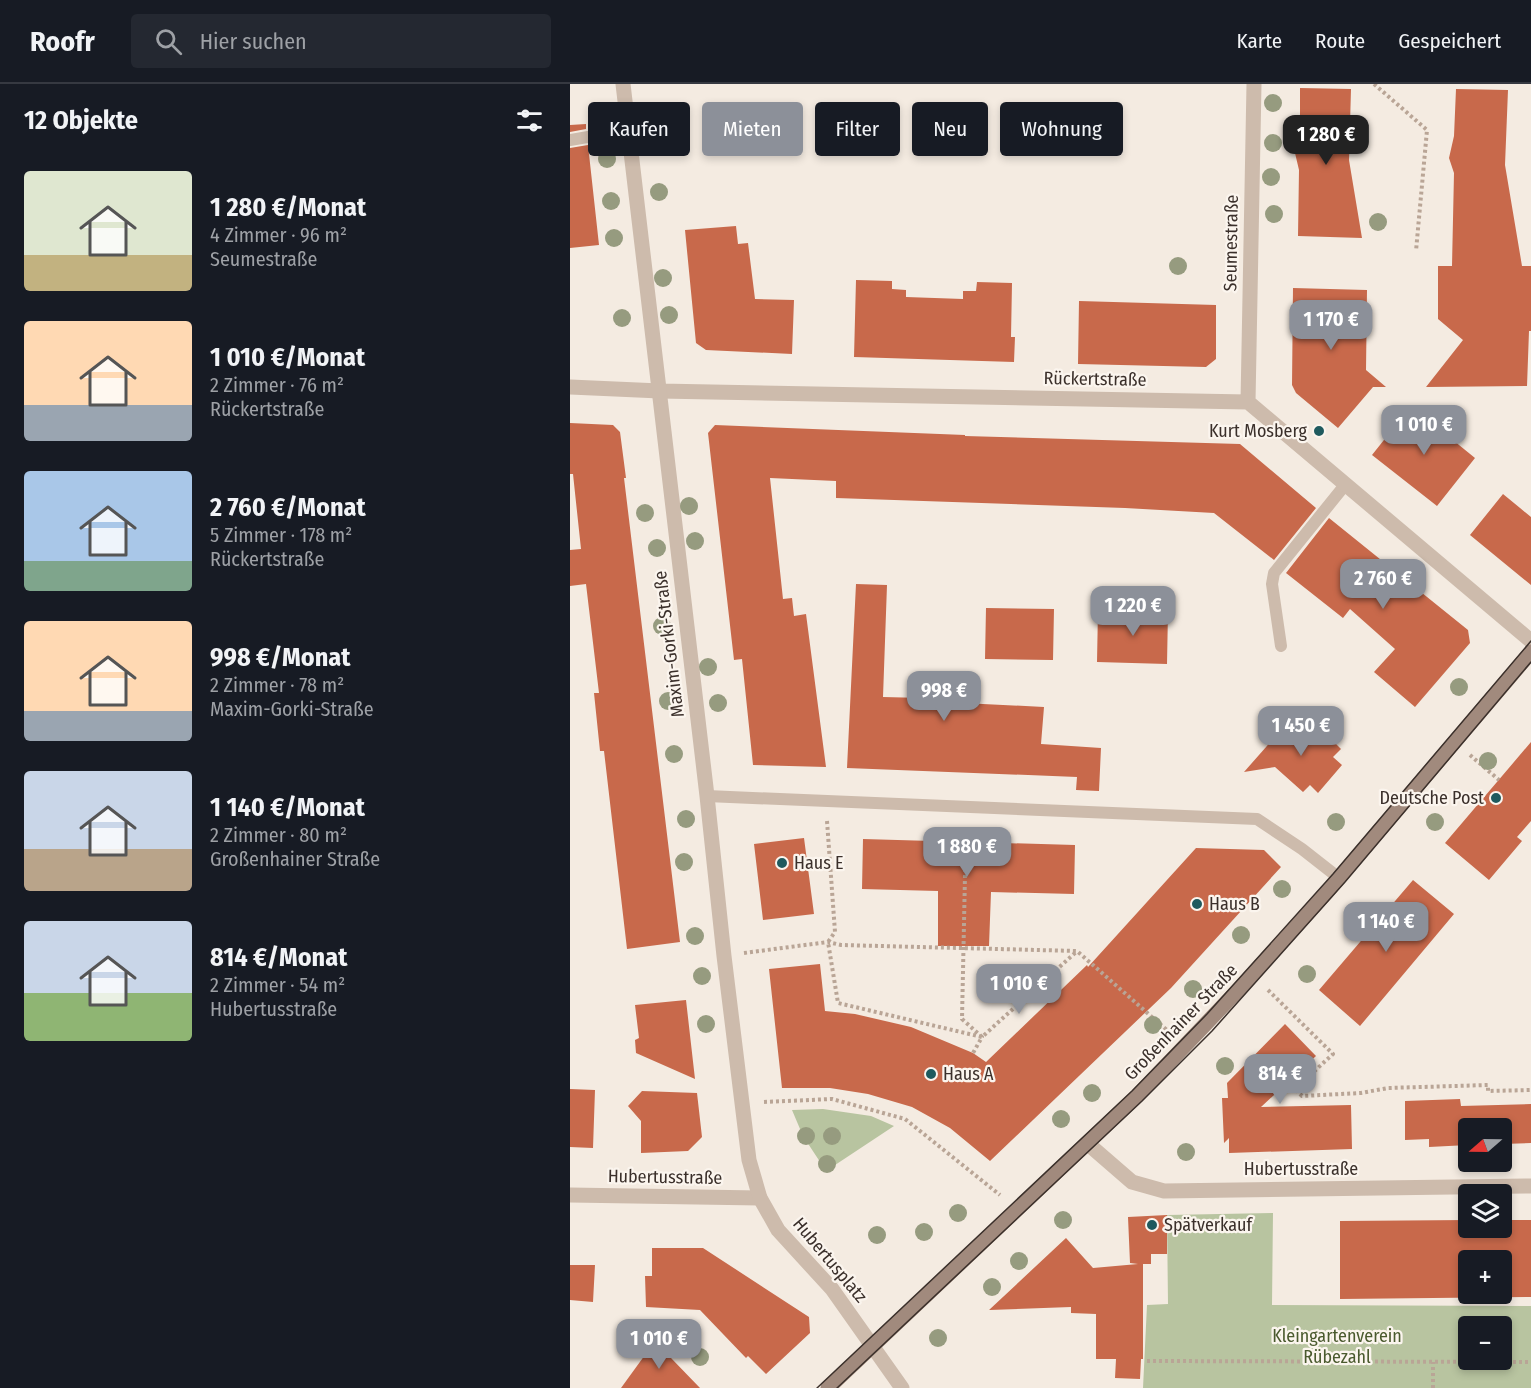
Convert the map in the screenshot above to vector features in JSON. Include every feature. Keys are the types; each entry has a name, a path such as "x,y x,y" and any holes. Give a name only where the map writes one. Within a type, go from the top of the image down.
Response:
{"main road":[{"name":"Großenhainer Straße","path":"828,1388 1137,1096 1185,1047 1339,878 1531,652"}],"street":[{"name":"Maxim-Gorki-Straße","path":"624,84 626,102"},
{"name":"Seumestraße","path":"1248,402 1254,84"},
{"name":"Maxim-Gorki-Straße","path":"631,156 741,1103 749,1160 760,1198"},
{"name":"Rückertstraße","path":"570,387 660,391 1248,402"},
{"path":"1248,402 1531,641"},
{"name":"Hubertusstraße","path":"1087,1143 1132,1182 1164,1191 1531,1186"},
{"name":"Hubertusstraße","path":"570,1196 760,1198"},
{"name":"Hubertusplatz","path":"760,1198 778,1230 832,1289 902,1388"}],"lane":[{"path":"570,140 588,137"},
{"path":"1281,646 1272,584 1274,573 1345,484"},
{"path":"707,796 1257,819 1302,849 1339,878"}],"path":[{"path":"1374,84 1427,130 1416,251"},
{"path":"1454,742 1499,780"},
{"path":"826,801 835,932 828,942 838,1003 982,1037"},
{"path":"966,808 962,1020 982,1037"},
{"path":"724,956 828,942 841,945 1077,951 1185,1047"},
{"path":"973,1053 982,1037 1077,951"},
{"path":"1252,975 1333,1054 1295,1089 1302,1096 1361,1094 1388,1088 1488,1085 1488,1091 1531,1090"},
{"path":"741,1103 832,1099 905,1119 984,1180 1016,1210"},
{"path":"1147,1361 1531,1362"},
{"path":"1433,1362 1433,1388"}],"green space":[{"path":"823,1109 871,1116 894,1126 826,1171 803,1136 792,1110"},
{"name":"Kleingartenverein Rübezahl","path":"1273,1213 1272,1305 1531,1306 1531,1388 1143,1388 1147,1305 1168,1304 1167,1215"}],"building":[{"path":"1300,88 1351,89 1349,160 1362,238 1298,236 1299,170 1295,153 1300,127"},
{"path":"1456,89 1508,90 1505,165 1522,266 1531,266 1531,331 1529,331 1527,386 1426,387 1463,340 1438,319 1438,266 1452,266 1454,173 1449,158 1454,136"},
{"path":"586,124 586,129 570,132 570,125"},
{"path":"588,145 599,245 570,248 570,148"},
{"path":"736,226 738,244 748,243 755,299 794,300 792,354 706,350 696,343 685,230"},
{"path":"856,280 892,281 892,289 906,290 906,297 963,299 963,291 976,291 977,282 1012,283 1011,337 1015,337 1014,362 854,357"},
{"path":"1293,288 1367,290 1366,370 1386,387 1373,387 1338,428 1296,393 1292,385"},
{"path":"1079,301 1216,305 1216,359 1206,367 1078,364"},
{"path":"1411,406 1475,458 1437,506 1372,455"},
{"path":"570,423 613,425 620,432 680,942 627,949 604,751 600,751 594,693 599,693 586,584 570,586 570,550 581,549 573,474 570,474"},
{"path":"715,425 965,436 1240,444 1316,508 1274,560 1214,513 836,498 836,481 770,478 783,599 792,598 794,616 806,614 826,767 753,765 742,659 734,660 708,433"},
{"path":"1503,494 1531,517 1531,585 1470,535"},
{"path":"1329,518 1468,630 1470,643 1415,707 1374,672 1395,649 1350,609 1343,618 1286,573"},
{"path":"856,584 887,585 883,697 964,699 963,703 1044,707 1041,744 1101,748 1099,791 1076,790 1077,777 847,768"},
{"path":"986,608 1054,609 1053,660 985,659"},
{"path":"1098,610 1168,611 1167,664 1097,662"},
{"path":"1313,721 1341,749 1333,757 1342,765 1318,793 1310,785 1303,792 1275,767 1244,772 1288,722 1301,734"},
{"path":"1531,742 1531,821 1517,837 1522,841 1489,880 1445,843"},
{"name":"Haus E","path":"804,838 814,914 763,920 754,844"},
{"path":"863,839 1075,845 1074,894 991,892 989,946 938,946 938,891 862,889"},
{"name":"Haus A","path":"1196,848 1264,850 1281,867 1171,988 990,1161 950,1128 912,1107 868,1094 830,1088 782,1088 769,969 820,964 825,1011 855,1014 911,1027 973,1053 986,1062 1087,965 1088,967"},
{"path":"1413,880 1454,914 1360,1026 1319,990"},
{"path":"686,1000 695,1079 636,1053 635,1040 639,1038 635,1005"},
{"path":"1285,1024 1316,1056 1261,1107 1351,1105 1352,1149 1229,1153 1229,1138 1224,1143 1222,1098 1228,1098 1227,1083"},
{"path":"570,1089 595,1090 593,1148 570,1147"},
{"path":"642,1091 697,1093 702,1137 688,1151 641,1153 641,1121 628,1106"},
{"path":"1460,1099 1461,1106 1531,1104 1531,1143 1512,1144 1512,1118 1458,1118 1458,1146 1429,1147 1429,1139 1405,1140 1405,1101"},
{"path":"1167,1215 1167,1254 1151,1254 1151,1264 1143,1264 1143,1359 1141,1359 1140,1379 1115,1378 1116,1359 1096,1359 1096,1314 1071,1313 1071,1307 989,1310 1066,1238 1093,1268 1138,1264 1130,1263 1128,1217"},
{"path":"1458,1220 1458,1238 1512,1238 1512,1220 1531,1220 1531,1297 1512,1297 1512,1250 1458,1250 1458,1298 1340,1299 1340,1221"},
{"path":"652,1248 703,1248 809,1317 810,1333 766,1374 748,1356 746,1358 700,1310 646,1307 645,1276 652,1276"},
{"path":"570,1265 595,1265 593,1302 570,1300"},
{"path":"658,1337 676,1350 671,1358 700,1388 621,1388"}],"tram line":[{"path":"817,1388 1132,1091 1207,1014 1333,874 1531,641"},
{"path":"837,1388 1142,1101 1212,1031 1345,882 1531,662"}],"place":[{"name":"Kurt Mosberg","path":"1319,431"},
{"name":"Deutsche Post","path":"1496,798"},
{"name":"Haus E","path":"782,863"},
{"name":"Haus B","path":"1197,904"},
{"name":"Haus A","path":"931,1074"},
{"name":"Spätverkauf","path":"1152,1225"}]}
